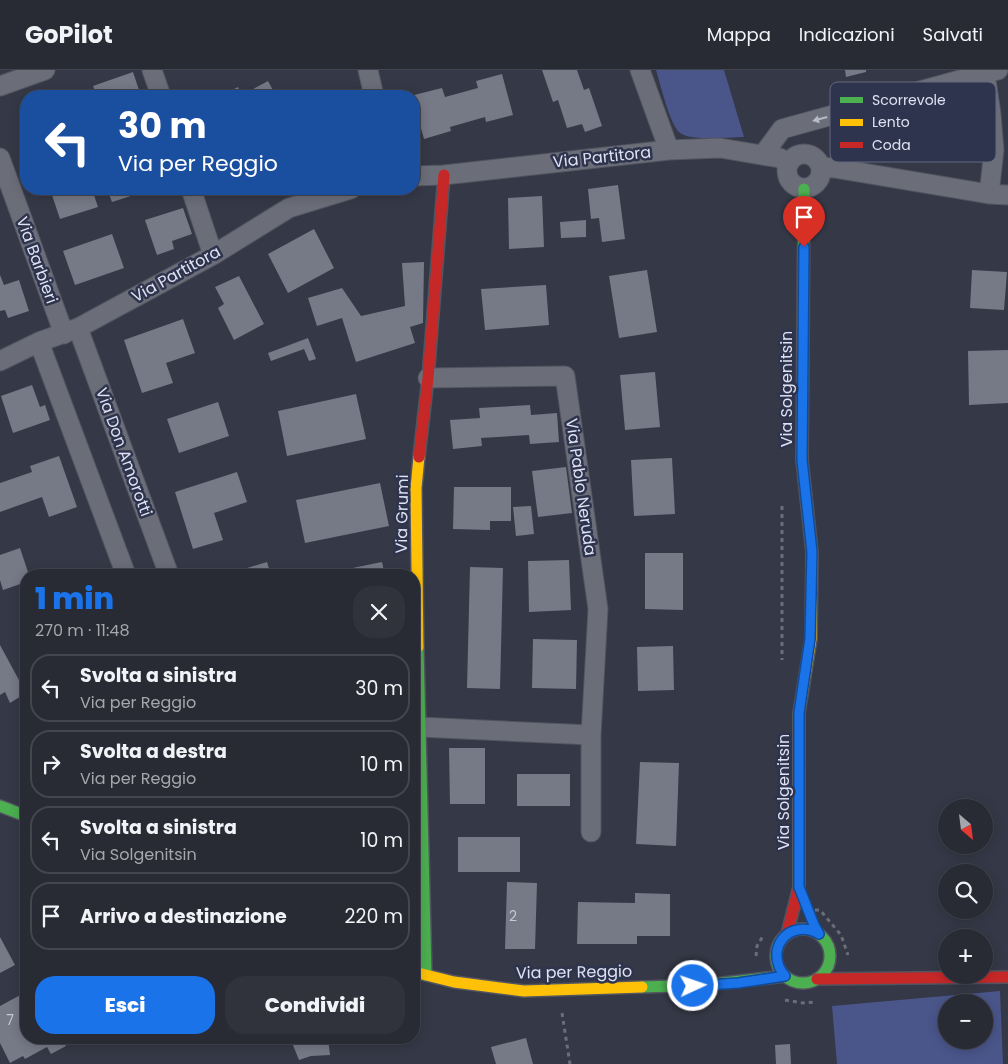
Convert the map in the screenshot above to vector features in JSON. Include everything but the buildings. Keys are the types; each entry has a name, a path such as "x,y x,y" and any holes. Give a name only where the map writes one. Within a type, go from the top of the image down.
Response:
{"street":[{"path":"0,86 45,70"},
{"path":"152,70 159,90"},
{"path":"368,70 373,90"},
{"path":"640,70 669,150"},
{"path":"954,82 991,72"},
{"path":"763,156 782,129 830,116"},
{"name":"Via Partitora","path":"420,176 444,175 669,150 720,148 780,158 788,164"},
{"path":"804,154 814,157 821,167 821,177 818,182 810,188 804,189 798,188 790,182 786,170 794,156 804,154"},
{"name":"Via Barbieri","path":"0,158 71,331"},
{"path":"989,194 993,162"},
{"path":"821,167 989,194 1008,195"},
{"name":"Via Grumi","path":"417,569 416,488 428,378 444,175"},
{"name":"Via Solgenitsin","path":"788,934 799,887 799,713 810,639 812,552 802,460 804,189"},
{"path":"193,195 213,255"},
{"name":"Via Partitora","path":"0,361 40,342 71,331 213,255 288,208 331,195"},
{"name":"Via Don Amorotti","path":"71,331 167,569"},
{"path":"40,342 124,569"},
{"name":"Via Pablo Neruda","path":"428,378 565,376 598,609 591,735 592,832"},
{"path":"420,727 591,735"},
{"name":"Via Grumi","path":"420,727 426,975"},
{"path":"0,806 20,814"},
{"name":"Via Solgenitsin","path":"799,887 819,934"},
{"path":"785,976 777,962 776,954 780,943 788,934 800,929 819,934"},
{"name":"Via per Reggio","path":"819,934 828,945 830,952 846,963 879,977"},
{"path":"817,979 828,967 830,952"},
{"path":"738,983 776,954"},
{"name":"Via per Reggio","path":"420,974 454,982 524,991 706,985 738,983 785,976 795,982 804,983 817,979 879,977 1008,977"}],"path":[{"path":"782,506 782,660"},
{"path":"809,914 820,910 841,935 848,954 846,963"},
{"path":"761,966 756,958 758,946 767,931"},
{"path":"761,980 765,991 790,1002 812,1004 823,999"},
{"path":"559,990 570,1064"}],"shaded area":[{"path":"656,70 724,70 744,137 700,138 684,135 679,132 669,112"},
{"path":"1000,991 1003,1064 837,1064 832,1006 938,997 938,1049 993,1049 993,994 966,994"}],"traffic: fast":[{"path":"803,339 804,189"},
{"path":"420,729 426,975"},
{"path":"0,806 20,814"},
{"path":"803,929 813,931 822,937 828,946 830,956 828,966 822,975 813,981 803,983 793,981 784,975 778,966 776,956 778,946 784,937 793,931 803,929"},
{"path":"642,987 706,985 785,976"}],"traffic: slow":[{"path":"799,764 799,713 811,639 812,552 802,460 803,339"},
{"path":"417,569 416,488 419,457"},
{"path":"420,974 454,982 524,991 642,987"}],"traffic: jam":[{"path":"419,457 428,378 444,175"},
{"path":"787,934 799,887 799,764"},
{"path":"817,979 1008,977"}],"route":[{"path":"693,986 738,983 785,976 780,970 776,954 783,938 793,931 800,929 819,934 799,887 799,713 810,639 812,552 802,460 804,247"}]}
